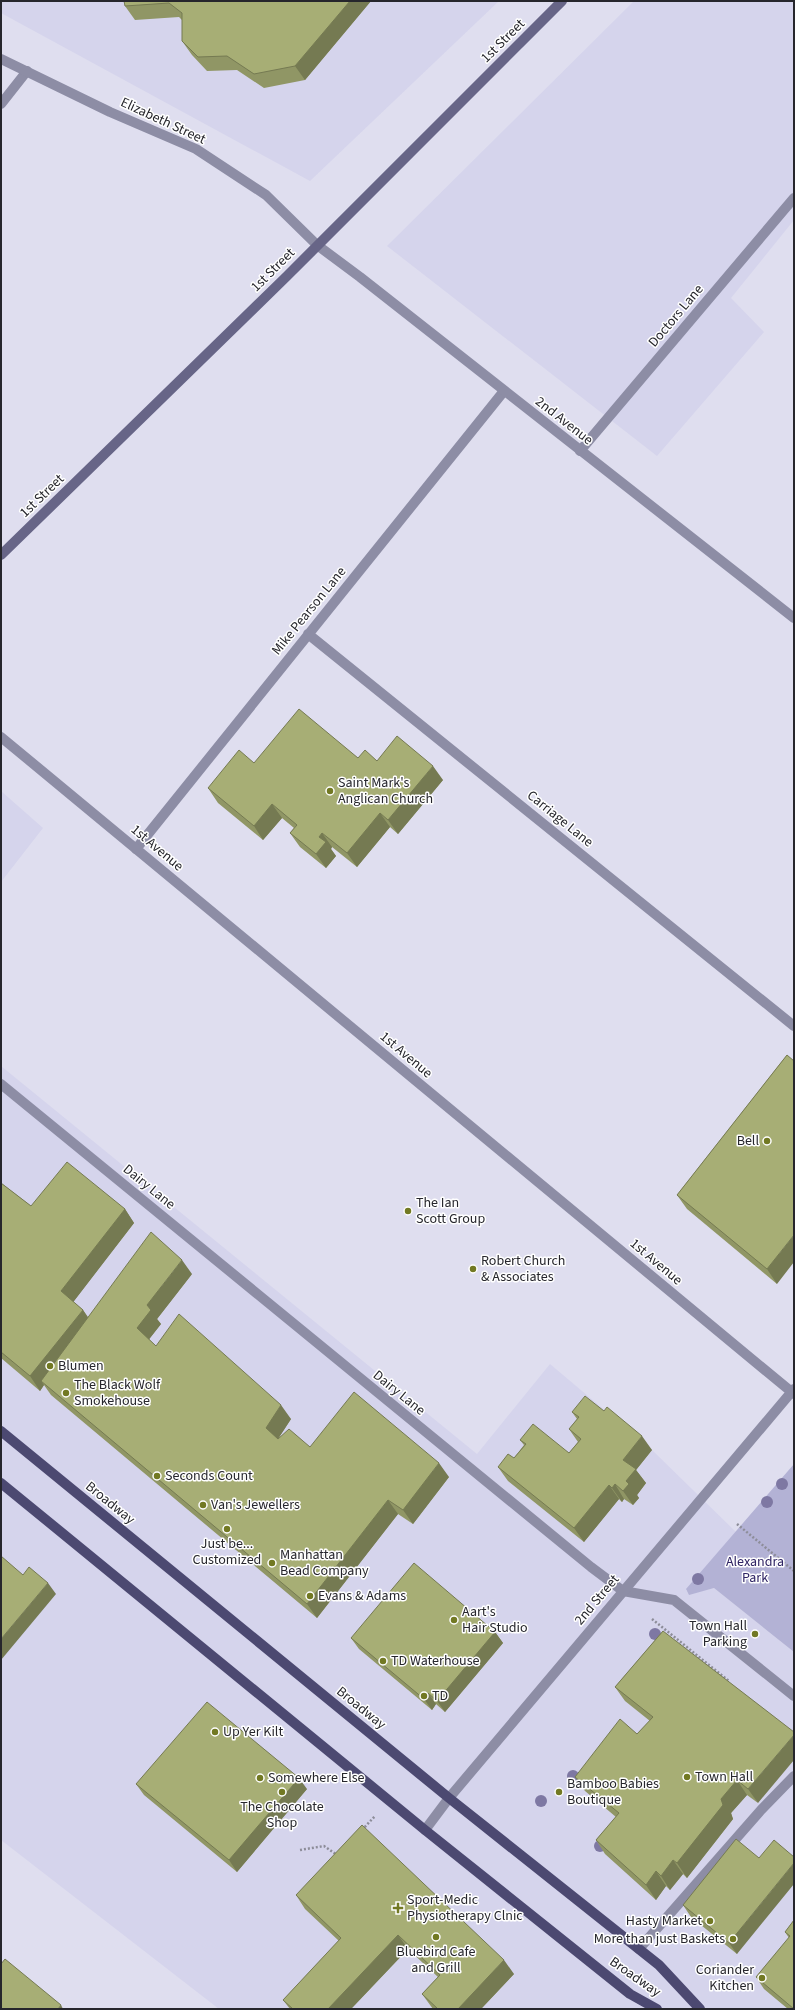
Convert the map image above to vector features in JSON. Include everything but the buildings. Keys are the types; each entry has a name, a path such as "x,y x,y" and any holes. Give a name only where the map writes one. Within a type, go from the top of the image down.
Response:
{"main road":[{"name":"1st Street","path":"1,555 287,276 562,1"},
{"name":"Broadway","path":"1,1432 449,1798 659,1965 700,2009"},
{"name":"Broadway","path":"1,1483 389,1802 630,1994 657,2009"}],"street":[{"name":"Elizabeth Street","path":"1,59 110,112 196,149 266,195 317,245"},
{"path":"1,104 27,71"},
{"name":"Doctors Lane","path":"580,451 794,198"},
{"name":"2nd Avenue","path":"317,245 794,618"},
{"name":"Mike Pearson Lane","path":"136,849 504,391"},
{"name":"Carriage Lane","path":"308,634 794,1026"},
{"name":"1st Avenue","path":"1,737 793,1392"},
{"name":"Dairy Lane","path":"1,1084 479,1476 623,1591 674,1600 794,1696"},
{"name":"2nd Street","path":"425,1830 449,1798 793,1392"},
{"path":"639,1949 761,1810 794,1776"}],"path":[{"path":"737,1524 794,1571"},
{"path":"647,1615 733,1684"},
{"path":"358,1834 389,1802"},
{"path":"300,1850 324,1846 338,1856 343,1850"}],"shaded area":[{"path":"1,1 499,1 310,181 1,13"},
{"path":"634,1 794,1 794,220 731,298 764,332 657,456 387,246"},
{"path":"1,791 43,828 1,882"},
{"path":"1,1066 477,1454 550,1364 652,1450 736,1532 686,1590 689,1594 714,1588 794,1652 794,2009 219,2009 1,1840"}],"green space":[{"name":"Alexandra Park","path":"794,1464 794,1652 714,1588 689,1595 686,1589"}],"place":[{"name":"Saint Mark's Anglican Church","path":"330,791"},
{"name":"Bell","path":"767,1141"},
{"name":"The Ian Scott Group","path":"408,1211"},
{"name":"Robert Church & Associates","path":"473,1269"},
{"name":"Blumen","path":"50,1366"},
{"name":"The Black Wolf Smokehouse","path":"66,1393"},
{"name":"Seconds Count","path":"157,1476"},
{"name":"Van's Jewellers","path":"203,1505"},
{"name":"Just be... Customized","path":"227,1529"},
{"name":"Manhattan Bead Company","path":"272,1563"},
{"name":"Evans & Adams","path":"310,1596"},
{"name":"Aart's Hair Studio","path":"454,1620"},
{"name":"Town Hall Parking","path":"755,1634"},
{"name":"TD Waterhouse","path":"383,1661"},
{"name":"TD","path":"424,1696"},
{"name":"Up Yer Kilt","path":"215,1732"},
{"name":"Town Hall","path":"687,1777"},
{"name":"Somewhere Else","path":"260,1778"},
{"name":"The Chocolate Shop","path":"282,1792"},
{"name":"Bamboo Babies Boutique","path":"559,1792"},
{"name":"Sport-Medic Physiotherapy Clnic","path":"398,1908"},
{"name":"Hasty Market","path":"710,1921"},
{"name":"Bluebird Cafe and Grill","path":"436,1937"},
{"name":"More than just Baskets","path":"733,1939"},
{"name":"Coriander Kitchen","path":"762,1978"}]}
